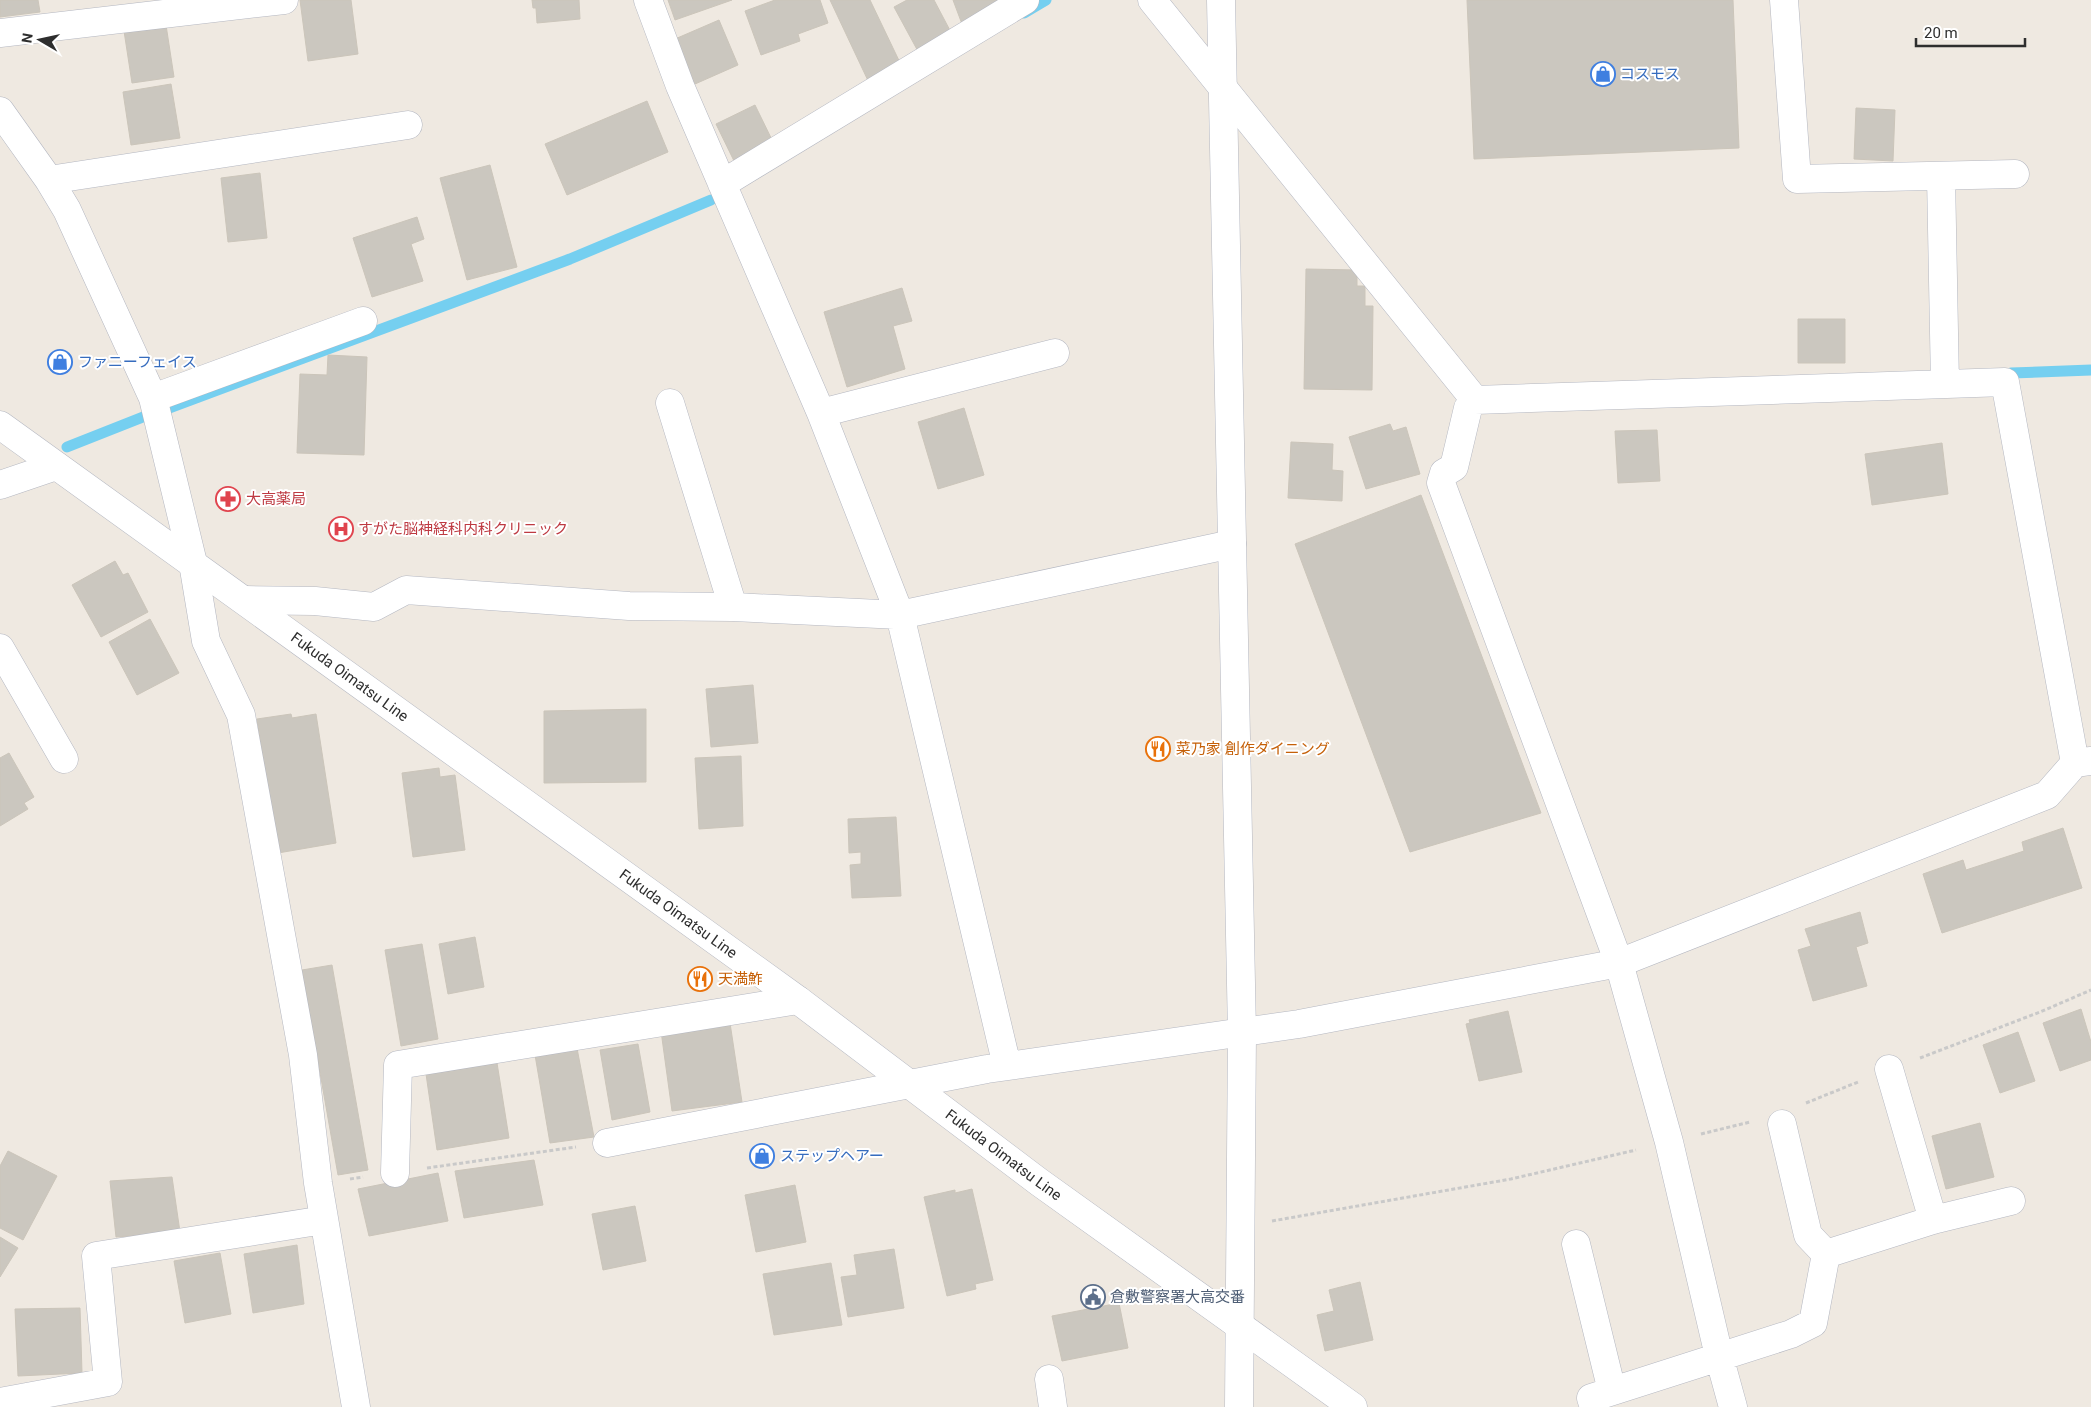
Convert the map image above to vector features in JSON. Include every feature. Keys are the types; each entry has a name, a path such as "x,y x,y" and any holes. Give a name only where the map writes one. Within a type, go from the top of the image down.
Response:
{"street":[{"path":"0,33 284,0"},
{"path":"648,0 680,86 821,413 900,615 1007,1066"},
{"path":"722,184 1026,0"},
{"path":"1152,0 1476,400"},
{"path":"1221,0 1242,1033 1239,1407"},
{"path":"1784,0 1797,179 2015,174"},
{"path":"0,111 49,180 67,210 153,398 193,563 206,641 241,715 303,1055 318,1183 356,1407"},
{"path":"49,180 408,125"},
{"path":"1941,176 1945,384"},
{"path":"153,398 362,322"},
{"path":"821,413 1055,352"},
{"path":"607,1143 1007,1066 1242,1033 1619,963 2047,795 2083,762 2005,382 1476,400 1468,408 1454,467 1444,473 1442,483 1619,963 1669,1142 1719,1356 1733,1407"},
{"path":"670,403 733,606"},
{"name":"Fukuda Oimatsu Line","path":"0,425 798,1000 1039,1182 1353,1407"},
{"path":"0,485 56,466"},
{"path":"245,600 315,601 374,607 406,590 628,606 733,606 900,615 1232,544"},
{"path":"0,648 64,759"},
{"path":"395,1173 398,1065 798,1000"},
{"path":"1889,1069 1933,1220"},
{"path":"1782,1124 1808,1235 1826,1254"},
{"path":"1826,1254 1933,1220 2011,1201"},
{"path":"0,1402 108,1382 96,1256 324,1220"},
{"path":"1576,1244 1603,1399 1719,1356 1791,1334 1813,1323 1826,1254"},
{"path":"1049,1379 1053,1407"}],"path":[{"path":"318,1183 607,1143"}],"building":[{"path":"0,0 38,0 40,12 0,17"},
{"path":"300,0 351,0 358,54 308,61"},
{"path":"532,0 579,0 580,19 537,23 536,8 533,8"},
{"path":"668,0 732,0 675,20"},
{"path":"775,0 820,0 828,23 798,34 800,41 761,55 745,11"},
{"path":"830,0 870,0 904,71 871,87"},
{"path":"907,0 934,0 954,38 920,55 894,7"},
{"path":"953,0 998,0 1002,9 962,24"},
{"name":"コスモス","path":"1467,0 1733,0 1739,148 1474,159"},
{"path":"719,20 738,65 695,84 675,39"},
{"path":"166,25 174,77 132,83 124,31"},
{"path":"171,84 180,138 131,145 123,92"},
{"path":"647,101 668,152 567,195 545,144"},
{"path":"755,105 775,146 736,165 716,124"},
{"path":"1856,108 1895,110 1893,161 1854,159"},
{"path":"490,165 517,267 467,280 440,178"},
{"path":"260,173 267,238 228,242 221,178"},
{"path":"417,217 424,239 411,244 423,281 372,297 353,238"},
{"path":"1306,269 1357,270 1357,286 1365,286 1365,306 1373,306 1372,390 1304,389"},
{"path":"902,288 912,321 893,326 905,369 847,387 824,312"},
{"path":"1798,319 1845,319 1845,363 1798,363"},
{"path":"328,355 367,357 364,455 297,453 300,374 327,375"},
{"path":"964,408 984,475 938,489 918,422"},
{"path":"1390,424 1393,431 1406,427 1420,474 1366,489 1349,437"},
{"path":"1657,430 1660,481 1618,483 1615,431"},
{"path":"1291,442 1333,444 1332,470 1343,471 1342,501 1288,498"},
{"path":"1942,443 1948,494 1872,505 1865,454"},
{"path":"1421,495 1541,813 1410,852 1295,544"},
{"path":"115,561 123,575 128,573 148,612 101,637 72,585"},
{"path":"150,619 179,673 137,695 109,642"},
{"path":"753,685 758,743 711,747 706,689"},
{"path":"646,709 646,782 544,783 544,711"},
{"path":"291,714 292,718 316,714 336,843 278,853 257,719"},
{"path":"9,753 34,797 24,803 28,809 0,826 0,758"},
{"path":"741,756 743,826 699,829 695,758"},
{"path":"439,768 440,777 455,775 465,850 413,857 402,773"},
{"path":"896,817 901,896 852,898 850,865 861,864 861,852 849,853 848,819"},
{"path":"2063,828 2082,888 1942,933 1923,874 1963,860 1966,870 2024,851 2022,842"},
{"path":"1860,912 1868,943 1856,947 1867,986 1813,1001 1798,950 1811,946 1805,929"},
{"path":"475,937 484,987 448,994 439,944"},
{"path":"422,944 438,1039 401,1046 385,950"},
{"path":"332,965 368,1170 338,1175 302,970"},
{"path":"2081,1009 2091,1042 2091,1060 2060,1071 2043,1023"},
{"path":"1508,1011 1522,1072 1479,1081 1466,1024 1470,1023 1469,1020"},
{"path":"730,1023 742,1102 672,1111 661,1031"},
{"path":"2018,1032 2035,1081 2000,1093 1983,1045"},
{"path":"576,1043 594,1137 550,1143 534,1049"},
{"path":"638,1044 650,1112 612,1120 600,1050"},
{"path":"497,1063 509,1138 437,1150 426,1074"},
{"path":"1980,1123 1994,1177 1946,1189 1932,1136"},
{"path":"8,1151 57,1176 23,1240 0,1228 0,1166"},
{"path":"534,1160 543,1205 464,1218 455,1171"},
{"path":"438,1173 448,1221 369,1236 358,1189"},
{"path":"172,1177 180,1232 116,1237 110,1181"},
{"path":"795,1185 806,1242 756,1252 745,1195"},
{"path":"972,1189 993,1280 975,1284 976,1289 947,1296 924,1197 955,1190 955,1193"},
{"path":"635,1206 646,1261 603,1270 592,1214"},
{"path":"0,1237 18,1248 0,1277"},
{"path":"297,1245 304,1304 253,1313 244,1254"},
{"path":"894,1249 904,1308 848,1317 841,1277 857,1275 854,1255"},
{"path":"220,1253 231,1314 185,1323 174,1261"},
{"path":"831,1263 842,1325 774,1335 763,1274"},
{"path":"1360,1282 1373,1340 1325,1351 1317,1315 1334,1311 1329,1290"},
{"path":"1119,1303 1128,1348 1062,1361 1052,1316"},
{"path":"80,1308 82,1373 18,1376 15,1309"}],"waterway":[{"path":"1024,13 1046,0"},
{"path":"169,408 570,259 711,200"},
{"path":"2011,373 2091,370"},
{"path":"67,447 143,417"}],"place":[{"name":"コスモス","path":"1603,74"},
{"name":"ファニーフェイス","path":"60,362"},
{"name":"大高薬局","path":"228,499"},
{"name":"すがた脳神経科内科クリニック","path":"341,529"},
{"name":"菜乃家 創作ダイニング","path":"1158,749"},
{"name":"天満鮓","path":"700,979"},
{"name":"ステップヘアー","path":"762,1156"},
{"name":"倉敷警察署大高交番","path":"1093,1297"}]}
